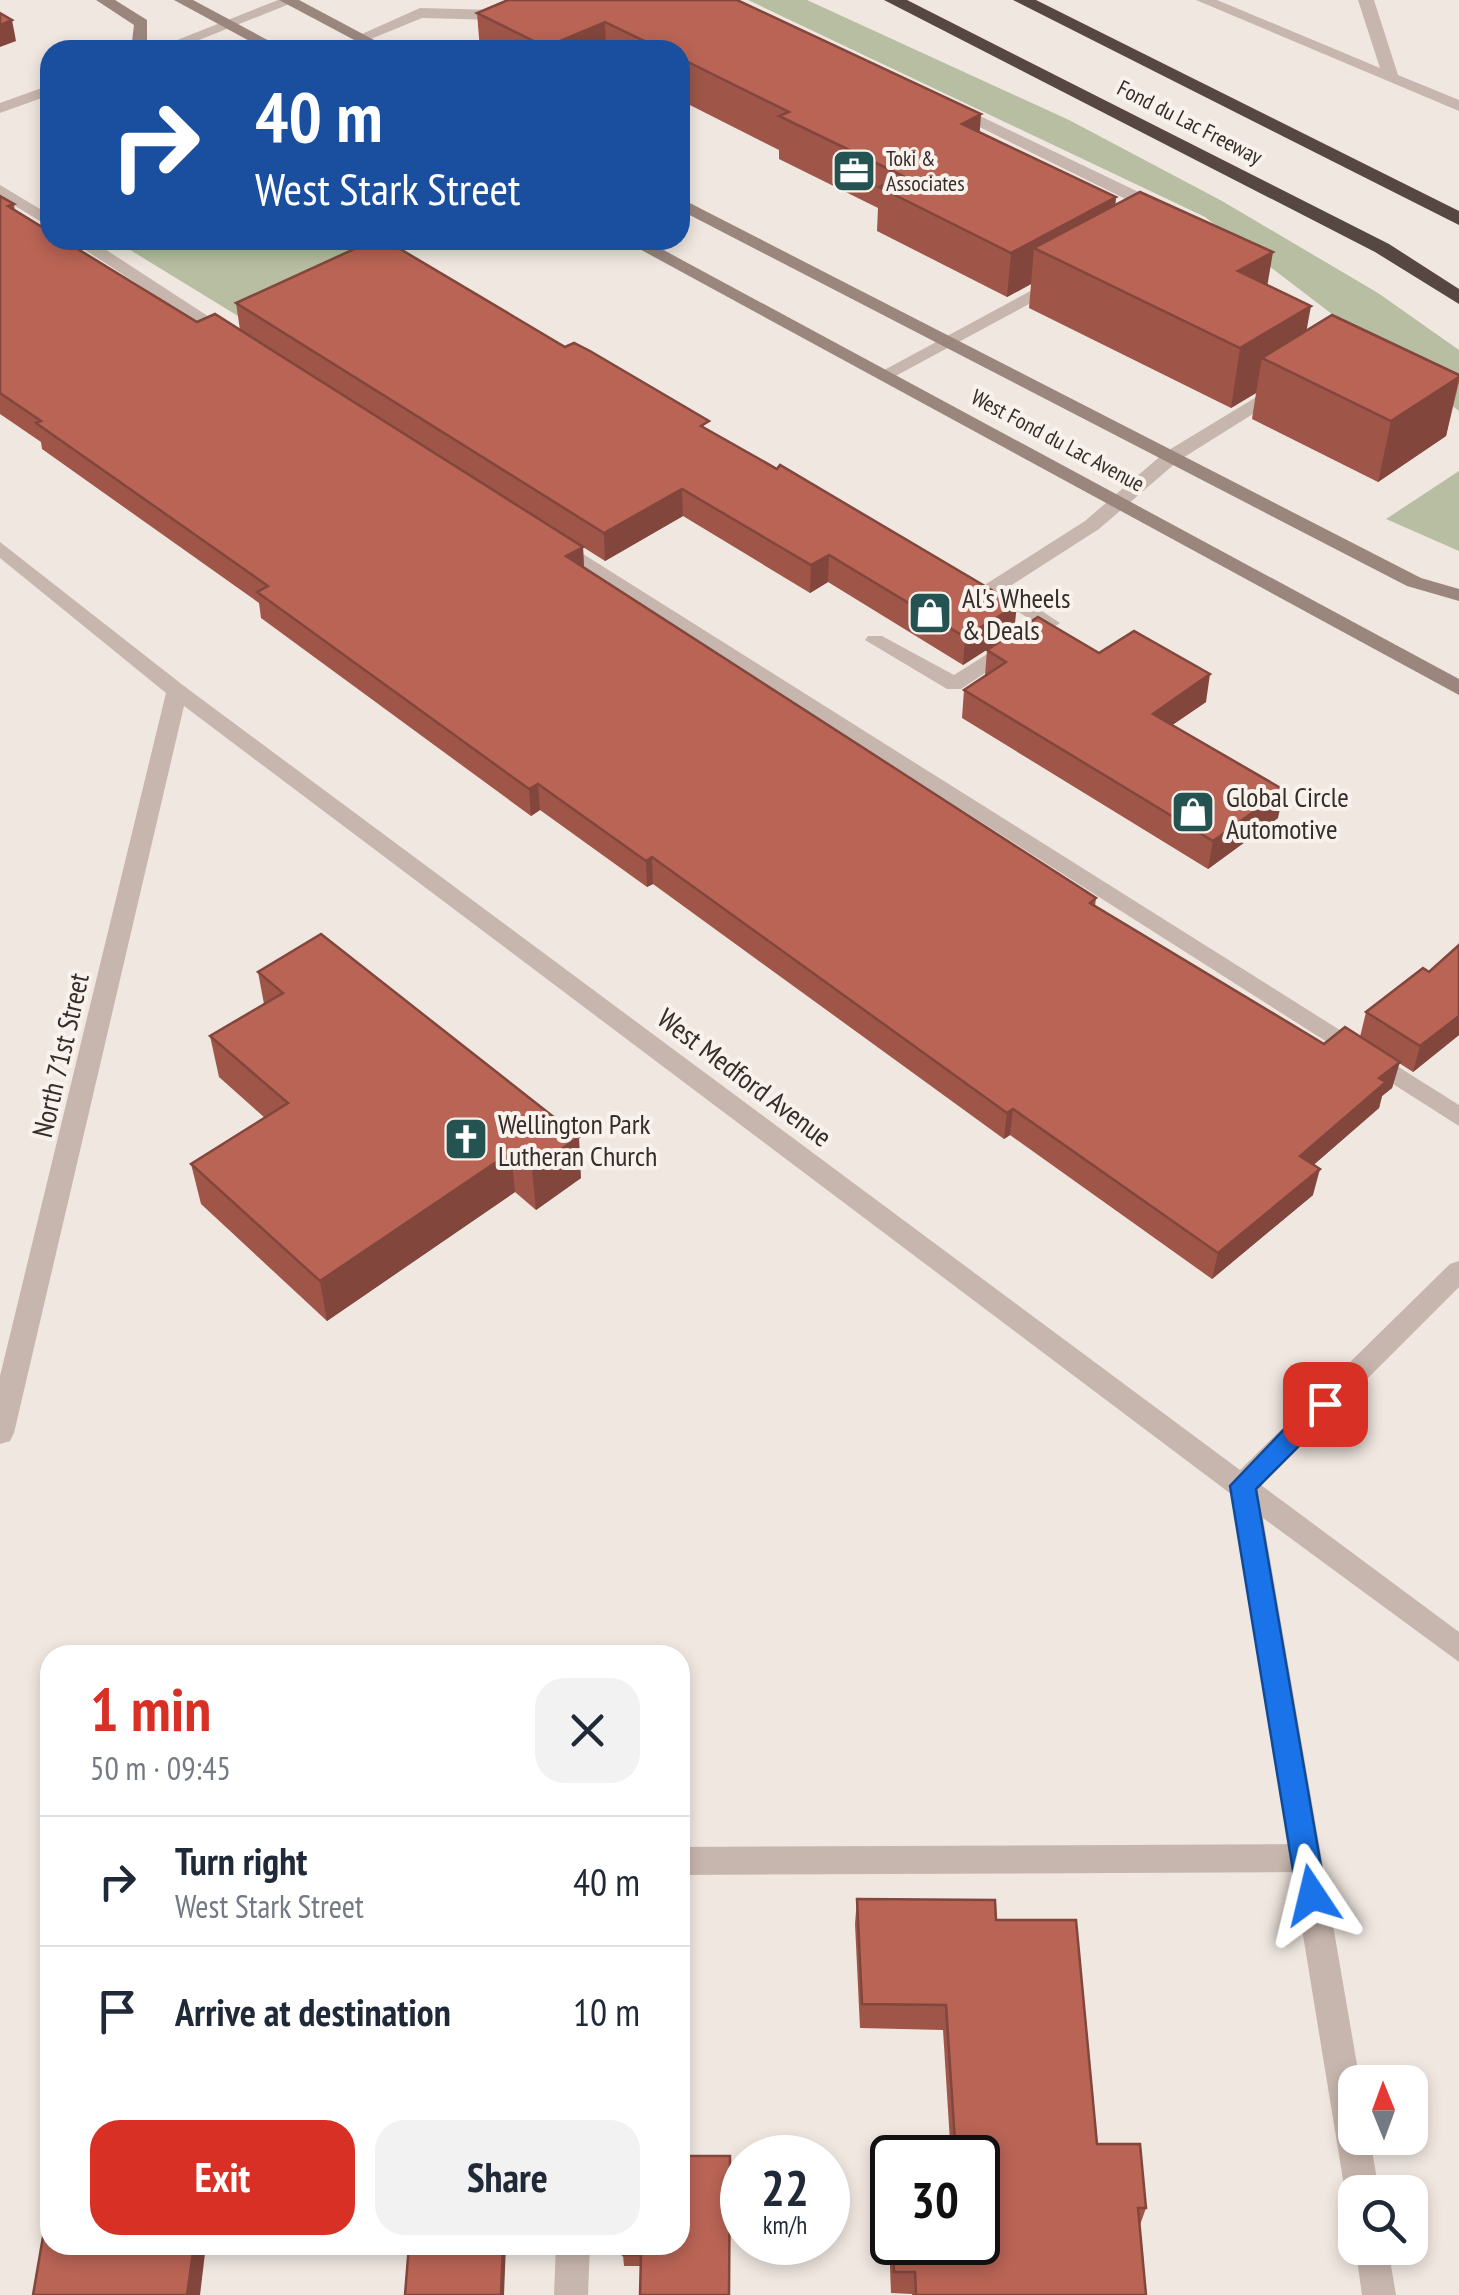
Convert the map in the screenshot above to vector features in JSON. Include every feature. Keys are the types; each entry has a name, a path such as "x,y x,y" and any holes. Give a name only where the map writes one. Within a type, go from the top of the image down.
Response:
{"highway":[{"name":"Fond du Lac Freeway","path":"893,0 1382,248 1459,298"},
{"name":"Fond du Lac Freeway","path":"1022,0 1459,219"}],"street":[{"path":"104,0 142,23 140,40"},
{"path":"182,0 260,40"},
{"path":"187,40 289,0 365,40"},
{"path":"361,38 420,13 499,16 532,0"},
{"path":"1204,0 1459,106"},
{"path":"1366,0 1391,78"},
{"path":"0,108 40,94"},
{"path":"940,102 1138,194 1175,218 1158,226"},
{"path":"0,190 40,216"},
{"name":"West Fond du Lac Avenue","path":"690,208 1414,582 1459,595"},
{"path":"95,250 244,345"},
{"name":"West Fond du Lac Avenue","path":"651,250 1459,688"},
{"path":"884,375 1073,273"},
{"path":"875,640 954,684 1050,623 994,588 1120,502 1170,457 1303,374"},
{"path":"542,534 1459,1117"},
{"name":"West Medford Avenue","path":"0,548 177,691 1459,1649"},
{"name":"North 71st Street","path":"0,1432 177,691"},
{"path":"1359,2175 1242,1486 1459,1271"},
{"path":"690,1861 1306,1858"},
{"path":"571,2295 573,2255"},
{"path":"1374,2265 1379,2295"}],"green space":[{"path":"748,0 807,0 1069,120 1222,201 1378,293 1459,350 1459,411 1205,217"},
{"path":"130,250 404,250 251,324"},
{"path":"1459,471 1459,551 1386,519"}],"building":[{"path":"508,0 737,0 981,114 962,124 1116,197 1011,253 879,187 903,176 779,116 789,112 690,63 690,40 642,40 605,22 563,40 532,40 477,13"},
{"path":"0,13 12,20 0,25"},
{"path":"1140,192 1273,252 1238,271 1311,306 1240,348 1034,248"},
{"path":"0,196 14,204 8,206 40,226 40,250 79,250 197,322 215,314 583,547 566,556 1096,898 1090,903 1324,1044 1345,1027 1400,1062 1379,1078 1386,1082 1300,1156 1320,1169 1218,1253 1013,1109 1007,1113 652,857 646,861 538,784 529,789 257,592 268,586 36,423 41,421 0,393"},
{"path":"352,250 402,250 565,347 574,343 590,351 709,421 701,426 777,469 780,465 1017,605 965,637 829,555 811,565 682,489 604,533 236,303"},
{"path":"1332,315 1459,377 1391,421 1262,358"},
{"path":"1038,617 1099,653 1134,631 1210,674 1153,714 1284,790 1213,841 964,690 1006,662 987,650"},
{"path":"321,934 579,1137 532,1169 511,1152 320,1281 191,1164 288,1103 210,1036 283,993 258,972"},
{"path":"1459,945 1459,1016 1420,1046 1366,1012 1423,968 1429,972"},
{"path":"857,1899 995,1900 996,1920 1076,1920 1097,2144 1140,2144 1146,2208 1138,2208 1146,2295 916,2295 915,2272 894,2272 894,2265 1000,2265 1000,2135 955,2135 946,2005 862,2004"},
{"path":"690,2156 720,2156 720,2265 729,2265 729,2295 640,2295 641,2255 690,2255"},
{"path":"40,2254 193,2255 187,2295 33,2295"},
{"path":"408,2255 503,2255 501,2295 405,2295"}],"place":[{"name":"Toki & Associates","path":"854,171"},
{"name":"Al's Wheels & Deals","path":"930,613"},
{"name":"Global Circle Automotive","path":"1193,812"},
{"name":"Wellington Park Lutheran Church","path":"466,1139"}],"route":[{"path":"1312,1895 1242,1486 1325,1404"}]}
